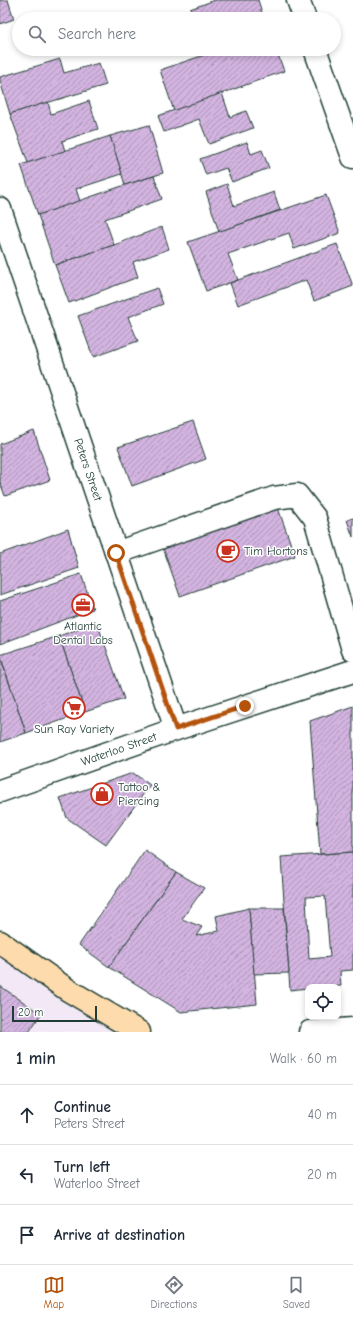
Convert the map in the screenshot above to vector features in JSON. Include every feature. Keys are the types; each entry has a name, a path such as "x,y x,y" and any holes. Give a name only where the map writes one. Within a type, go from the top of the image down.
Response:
{"main road":[{"path":"0,942 68,990 139,1032"}],"street":[{"path":"298,0 302,12"},
{"path":"317,56 353,157"},
{"name":"Peters Street","path":"0,209 176,729"},
{"path":"116,553 274,498 297,495 315,518 353,650"},
{"name":"Waterloo Street","path":"0,791 176,729 353,671"},
{"path":"310,1032 353,1029"}],"shaded area":[{"path":"0,942 139,1032 0,1032"}],"building":[{"path":"0,0 8,0 12,13 12,20 0,24"},
{"path":"215,0 258,0 262,12 191,12 190,9"},
{"path":"201,56 279,56 284,71 174,111 160,70"},
{"path":"60,59 64,73 99,63 106,85 10,114 0,77"},
{"path":"222,93 230,117 246,111 253,128 209,144 199,119 164,132 158,116"},
{"path":"89,101 98,129 62,141 65,151 28,163 10,114 48,102 51,114"},
{"path":"149,125 163,173 125,185 110,136"},
{"path":"110,136 122,174 76,189 80,201 38,215 21,165"},
{"path":"247,142 251,154 262,150 269,168 232,182 226,168 206,175 200,159"},
{"path":"154,176 162,199 105,219 114,245 55,265 38,215"},
{"path":"227,184 234,206 274,192 280,210 219,232 206,192"},
{"path":"326,195 340,233 294,249 289,233 228,254 238,280 206,291 188,242"},
{"path":"162,227 169,249 133,262 138,277 69,303 55,265"},
{"path":"337,244 353,286 314,301 306,280 238,305 230,283"},
{"path":"157,288 163,304 128,317 138,341 93,357 78,316"},
{"path":"193,422 206,459 132,486 118,447"},
{"path":"34,431 50,480 5,496 0,482 0,444"},
{"name":"Tim Hortons","path":"277,505 295,556 180,596 162,545"},
{"path":"353,518 353,537 347,520"},
{"path":"68,529 79,568 0,595 0,554"},
{"path":"81,574 93,609 0,644 0,601"},
{"path":"97,622 124,699 85,712 59,636"},
{"path":"59,636 85,712 26,733 0,655"},
{"path":"0,656 26,733 0,742"},
{"path":"353,706 353,852 320,854 310,721"},
{"path":"133,773 150,785 106,845 67,818 60,798"},
{"path":"145,850 176,872 109,967 79,945"},
{"path":"353,852 353,970 340,971 341,984 305,984 305,988 290,990 281,857","holes":["325,896 330,957 309,959 306,897"]},
{"path":"176,872 204,888 182,919 202,927 196,936 219,931 216,916 249,908 257,1004 181,1012 109,967"},
{"path":"249,908 284,908 289,973 254,974"},
{"path":"0,986 41,1014 29,1032 0,1032"}],"place":[{"name":"Tim Hortons","path":"228,551"},
{"name":"Atlantic Dental Labs","path":"83,605"},
{"name":"Sun Ray Variety","path":"74,708"},
{"name":"Tattoo & Piercing","path":"102,794"}],"route":[{"path":"116,553 176,729 245,706"}]}
